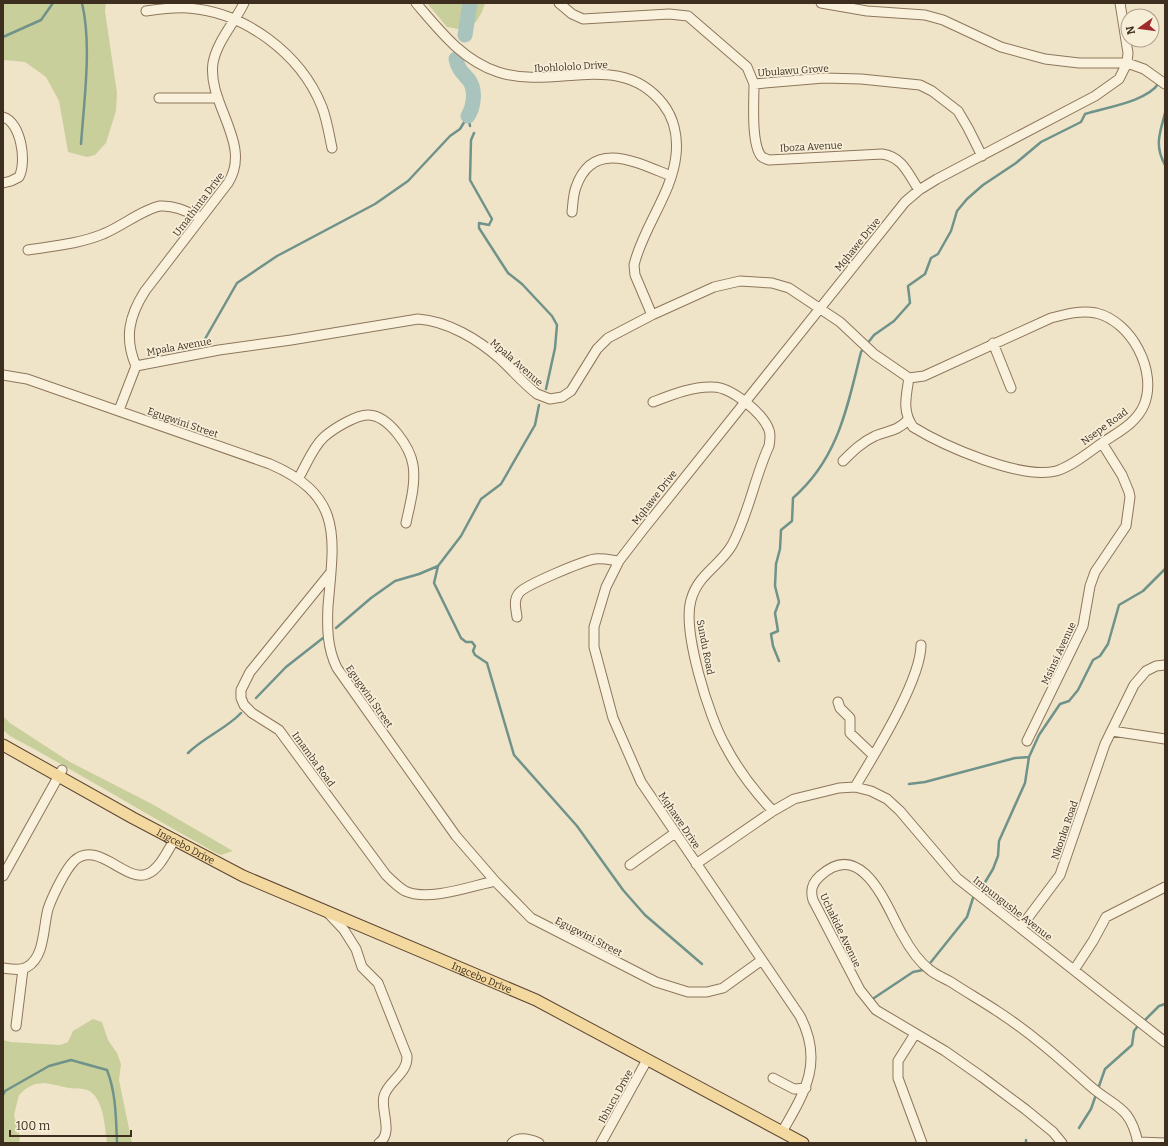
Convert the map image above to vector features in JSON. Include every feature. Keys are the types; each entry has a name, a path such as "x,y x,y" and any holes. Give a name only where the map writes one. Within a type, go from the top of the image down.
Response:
{"main road":[{"name":"Ingcebo Drive","path":"3,738 153,827 243,876 531,998 803,1143"},
{"name":"Ingcebo Drive","path":"3,745 60,772"}],"street":[{"name":"Umathinta Drive","path":"136,366 131,354 128,336 135,308 145,291 228,183 236,166 235,149 218,98 213,75 213,63 219,47 244,3"},
{"name":"Ibohlololo Drive","path":"416,3 449,41 472,60 498,72 530,79 607,74 632,80 645,87 657,97 667,109 676,134 676,157 671,176 634,265 635,275 652,315"},
{"name":"Ubulawu Grove","path":"559,3 572,14 583,19 669,14 688,16 747,67 754,84 824,78 861,79 920,85 932,91 958,111 982,156"},
{"path":"821,3 867,10 926,15 948,22 1001,47 1045,59 1079,63 1128,63 1140,67 1165,84"},
{"path":"1120,3 1126,33 1128,63"},
{"path":"146,10 190,8 235,19 272,42 285,53 306,78 322,107 332,148"},
{"name":"Mqhawe Drive","path":"782,1132 806,1088 812,1055 808,1036 800,1016 675,834 641,782 627,755 613,718 594,647 593,635 596,616 606,587 619,561 744,402 905,202 918,190 1111,87 1119,79 1128,63"},
{"name":"Iboza Avenue","path":"754,84 756,142 760,155 764,158 769,160 882,154 890,155 897,158 903,165 918,190"},
{"path":"159,98 218,98"},
{"path":"3,117 11,121 16,127 22,165 19,177 3,183"},
{"path":"572,212 575,189 579,178 584,170 602,160 611,157 624,158 671,176"},
{"path":"28,250 90,239 118,228 139,215 157,207 175,208 201,218"},
{"name":"Mpala Avenue","path":"119,410 136,366 219,350 418,320 428,320 446,325 478,343 499,358 537,394 543,397 555,399 562,398 571,391 597,349 608,338 652,315 714,287 740,281 772,283 789,288 820,308"},
{"path":"820,308 840,322 874,354 909,378 905,410 908,420 896,430 877,436 865,442 844,461"},
{"name":"Nsepe Road","path":"908,420 913,427 920,432 990,462 1019,470 1043,472 1055,471 1065,467 1102,443 1135,419 1144,404 1146,391 1146,373 1142,356 1136,344 1123,328 1106,317 1096,313 1071,313 1051,318 924,376 909,378"},
{"path":"994,343 1011,388"},
{"name":"Egugwini Street","path":"3,375 27,379 270,464 298,479 314,492 327,515 333,535 327,627 332,655 337,668 456,836 524,912 538,922 656,982 688,992 707,992 723,988 762,960"},
{"name":"Sundu Road","path":"653,402 674,394 712,386 725,389 744,402 759,414 766,424 770,438 769,446 732,544 697,584 690,601 689,615 696,663 721,738 751,787 773,811"},
{"path":"298,479 325,436 358,416 377,416 403,440 411,456 414,483 406,523"},
{"name":"Msinsi Avenue","path":"1027,740 1083,626 1090,586 1095,572 1126,526 1130,497 1129,492 1122,475 1102,443"},
{"path":"517,617 515,606 517,595 532,584 589,560 608,559 619,561"},
{"name":"Imamba Road","path":"331,572 250,672 240,690 242,702 252,713 279,730 386,874 400,887 416,894 430,895 495,881"},
{"path":"855,787 894,717 919,663 920,645"},
{"name":"Nkonka Road","path":"1021,927 1060,875 1098,762 1134,685 1146,671 1156,666 1165,665"},
{"path":"838,702 840,708 850,718 850,730 852,736 873,755"},
{"path":"1112,731 1165,740"},
{"path":"3,876 60,772"},
{"name":"Impungushe Avenue","path":"696,864 773,811 794,800 839,788 855,787 879,794 893,804 908,820 953,874 1165,1042"},
{"path":"630,865 675,834"},
{"path":"3,968 23,969 37,958 49,908 74,861 87,855 97,856 137,875 145,875 157,867 175,839"},
{"name":"Uchakide Avenue","path":"1062,1143 1053,1132 1025,1108 945,1051 876,1010 866,998 854,979 811,895 814,884 828,870 843,865 852,866 872,880 879,888 901,934 922,963 935,973 998,1011 1055,1053 1093,1088 1118,1106 1130,1118 1138,1142"},
{"path":"1074,970 1093,941 1106,917 1165,888"},
{"path":"326,911 344,930 356,948 362,967 378,983 407,1056 401,1074 385,1093 383,1100 386,1134 384,1139 379,1143"},
{"path":"16,1026 23,969"},
{"path":"915,1034 898,1061 898,1078 922,1143"},
{"name":"Ibhucu Drive","path":"601,1143 647,1060"},
{"path":"773,1078 794,1089 806,1088"},
{"path":"512,1143 517,1139 524,1138 539,1143"},
{"path":"1138,1142 1165,1143"}],"green space":[{"path":"3,3 106,3 105,11 117,93 116,111 106,143 95,155 87,157 68,152 59,101 46,77 25,62 3,60"},
{"path":"427,3 485,3 476,22 458,29 447,27"},
{"path":"3,716 10,723 70,762 152,804 233,851 221,855 214,852 10,736 3,730"},
{"path":"93,1019 102,1022 108,1040 117,1053 121,1064 119,1080 132,1143 107,1143 104,1118 98,1101 92,1093 83,1089 43,1083 25,1089 19,1095 14,1115 20,1137 19,1143 3,1143 3,1040 11,1042 60,1045 68,1042 73,1031"}],"waterway":[{"path":"3,37 41,20 53,3"},
{"path":"81,144 87,55 85,19 82,3"},
{"path":"465,35 470,3"},
{"path":"456,59 459,68 469,80 473,88 473,103 468,116"},
{"path":"867,344 874,335 894,321 910,303 908,286 925,274 931,258 938,254 951,231 957,211 967,199 983,185 1016,163 1041,142 1081,122 1085,114 1136,99 1153,90 1159,83"},
{"path":"1165,113 1159,139 1160,151 1165,165"},
{"path":"468,116 470,126"},
{"path":"205,339 237,283 277,256 375,204 408,181 450,136 460,129 468,116"},
{"path":"474,133 471,140 470,180 492,219 489,225 479,223 479,228 508,273 522,284 552,316 557,325 555,348 546,389"},
{"path":"779,661 773,646 771,634 778,631 775,613 779,602 775,586 776,564 780,549 781,530 792,521 793,498 821,467 831,449 845,413 861,352 864,348"},
{"path":"539,405 535,425 501,484 481,499 461,536 438,566 434,583 461,638 466,642 472,642 475,646 473,651 475,655 487,663 514,755 577,826 623,890 645,915 702,964"},
{"path":"336,628 371,598 395,581 419,574 438,566"},
{"path":"981,889 993,869 998,856 999,841 1025,783 1029,757 1039,735 1060,704 1069,701 1078,690 1093,660 1100,656 1108,644 1119,605 1143,591 1165,569"},
{"path":"256,698 286,667 323,638"},
{"path":"188,753 201,742 229,724 241,713"},
{"path":"909,784 925,782 1015,758 1029,757"},
{"path":"931,962 967,917 973,898"},
{"path":"874,998 913,972 923,970"},
{"path":"1145,1020 1159,1006 1165,1004"},
{"path":"1079,1128 1091,1109 1105,1069 1132,1045 1134,1031 1137,1027"},
{"path":"3,1095 5,1091 49,1066 71,1060 107,1070 114,1097 117,1143"}]}
